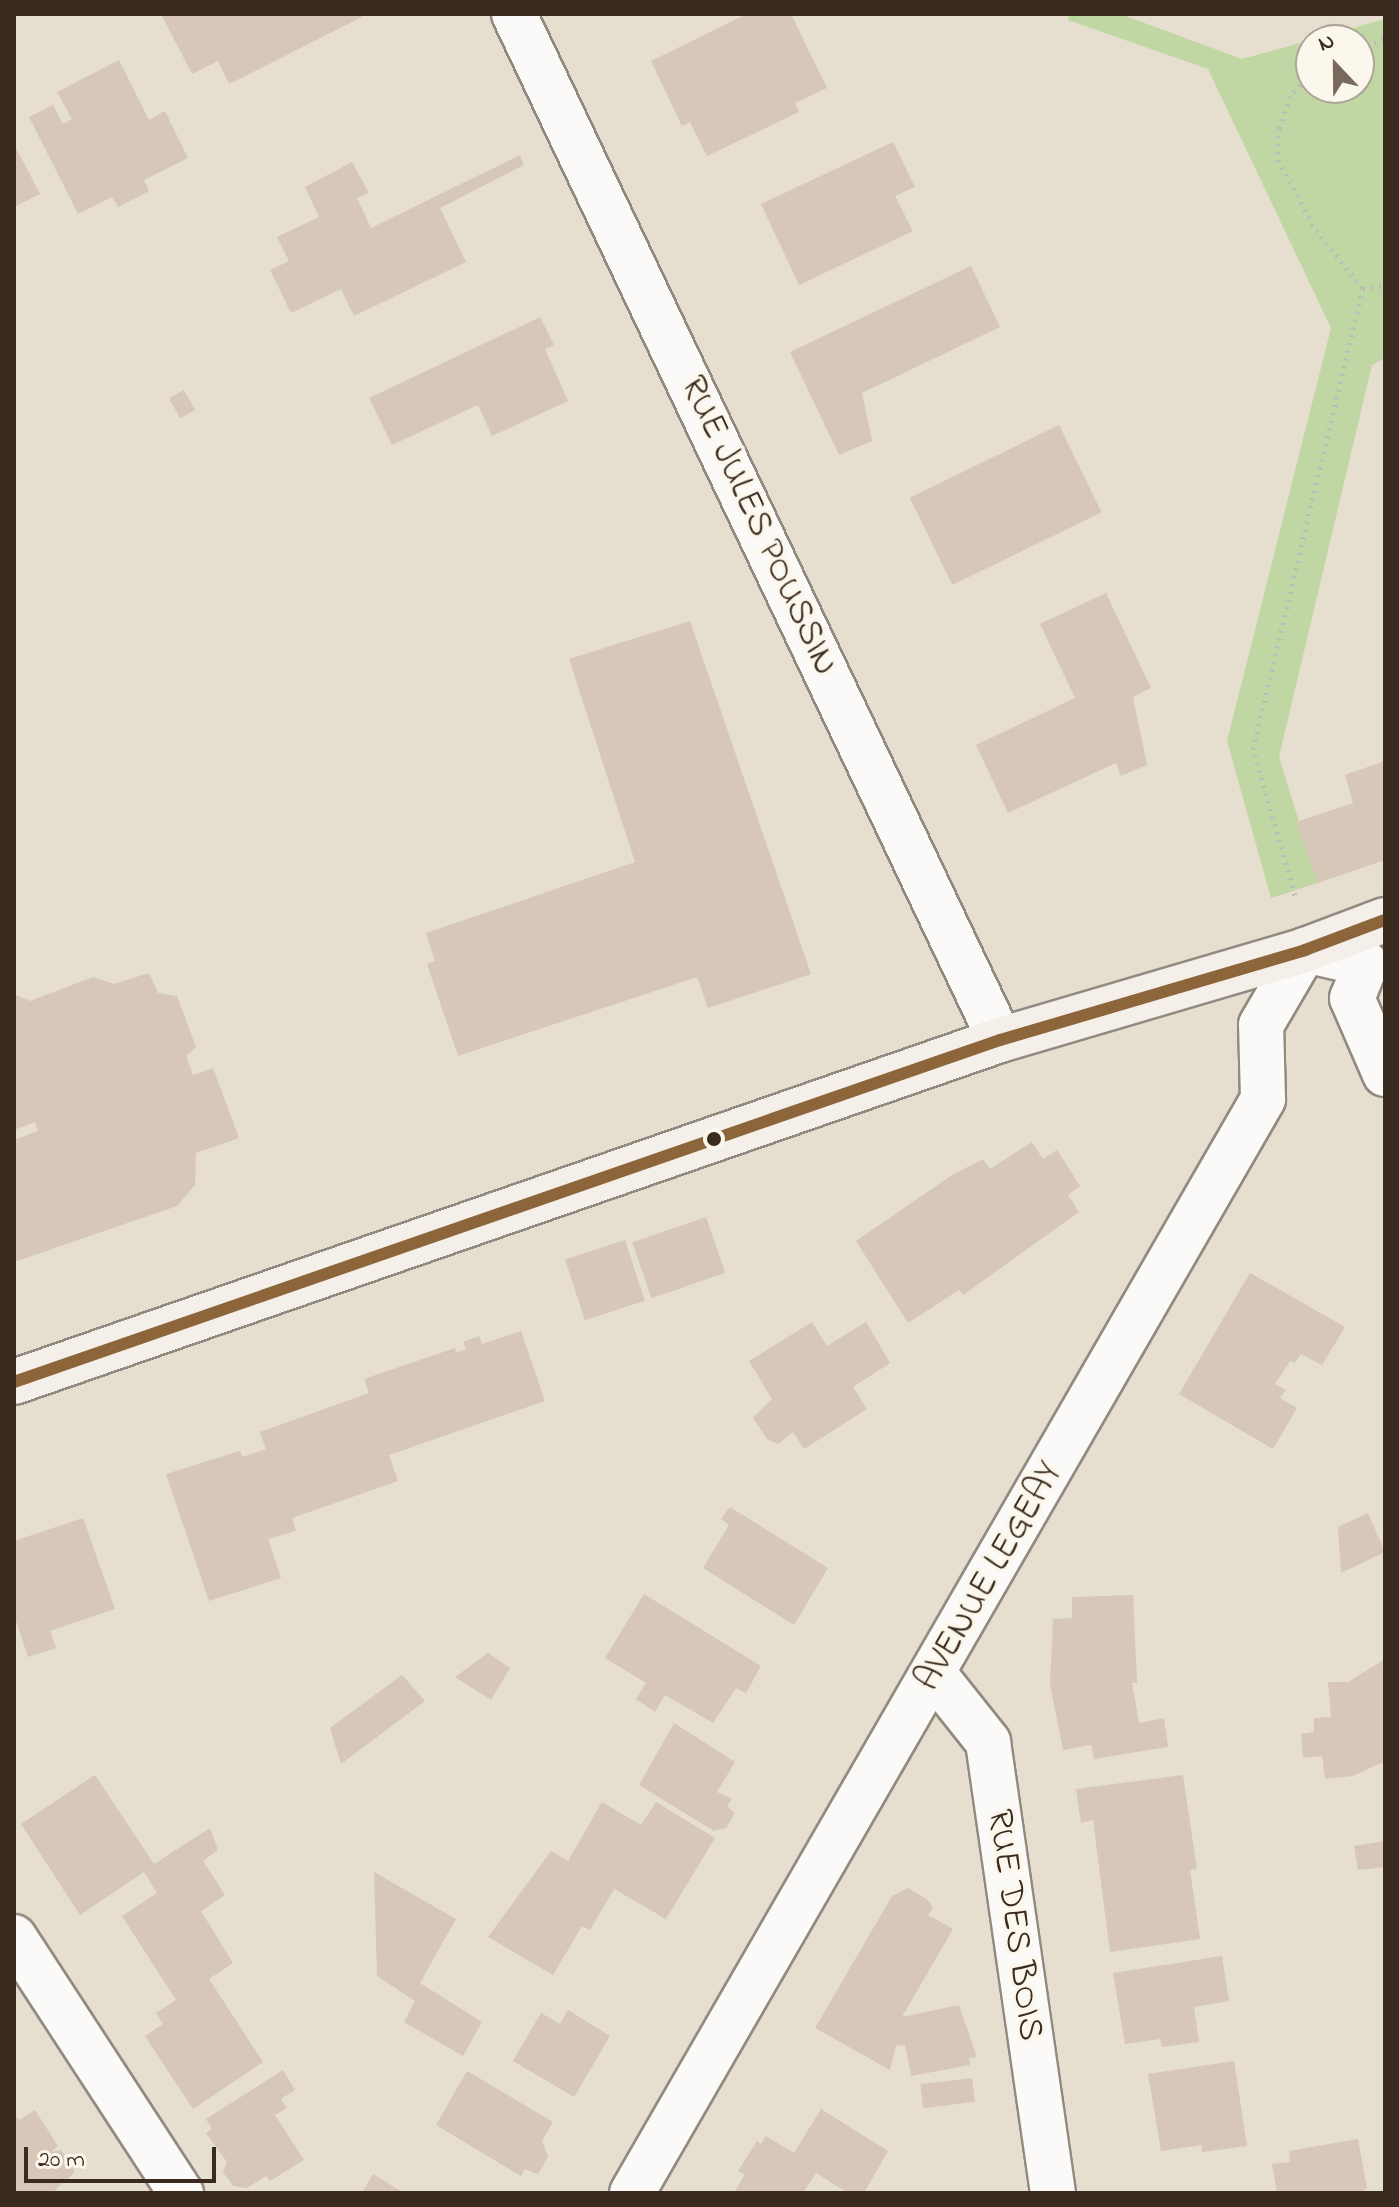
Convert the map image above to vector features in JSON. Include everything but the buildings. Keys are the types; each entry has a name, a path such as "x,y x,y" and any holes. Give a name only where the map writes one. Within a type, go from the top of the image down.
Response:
{"main road":[{"path":"14,1382 1000,1040 1305,950 1385,920"}],"street":[{"name":"RUE JULES POUSSIN","path":"514,14 1000,1040"},
{"path":"1305,950 1366,964 1352,998 1385,1074"},
{"name":"AVENUE LEGEAY","path":"632,2193 1263,1099 1261,1025 1305,950"},
{"name":"RUE DES BOIS","path":"934,1674 988,1742 1053,2193"},
{"path":"14,1937 181,2193"}],"path":[{"path":"1295,91 1290,96 1279,128 1278,160 1316,230 1363,289"},
{"path":"1363,289 1385,285"},
{"path":"1305,950 1295,890 1253,749 1363,289"}],"green space":[{"path":"1069,14 1120,14 1242,59 1295,44 1295,104 1375,104 1375,24 1367,24 1385,19 1385,358 1372,365 1279,757 1318,883 1271,898 1227,741 1331,328 1208,69 1068,20"}],"transit line":[{"path":"14,1382 1000,1040 1305,950 1385,920"}]}
